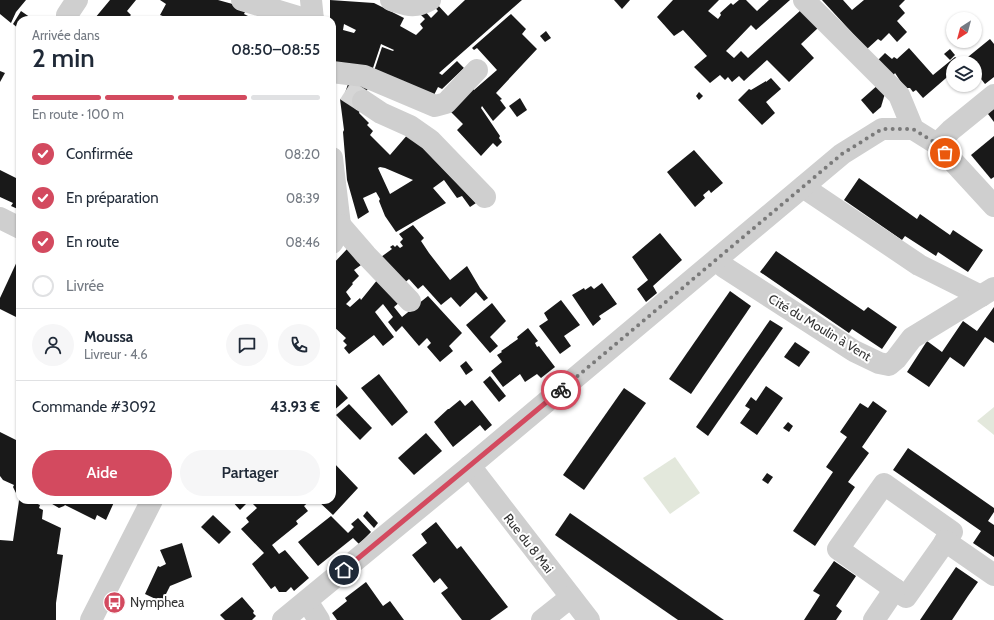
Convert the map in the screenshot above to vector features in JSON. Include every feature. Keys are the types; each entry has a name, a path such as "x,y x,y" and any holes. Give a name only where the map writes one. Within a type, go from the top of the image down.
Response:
{"street":[{"path":"242,0 298,16"},
{"path":"391,0 412,6 423,4 430,0"},
{"path":"804,0 899,95 913,129"},
{"path":"336,72 364,76 436,106 446,103 477,70"},
{"path":"347,90 381,114 410,126 425,136 485,197"},
{"path":"937,144 951,130 994,94"},
{"path":"284,620 842,154 882,129 913,129 937,144 994,206"},
{"name":"Cité du Moulin à Vent","path":"803,187 919,265 987,292"},
{"path":"0,218 16,226"},
{"path":"336,234 366,256 410,301"},
{"name":"Cité du Moulin à Vent","path":"717,259 731,271 854,351 879,363 889,365 896,359 912,338 987,292"},
{"name":"Rue du 8 Mai","path":"470,466 589,620"},
{"path":"884,484 952,532 945,541 906,597 838,549 884,484"},
{"path":"91,620 150,504"},
{"path":"945,541 994,575"},
{"path":"874,620 895,588"},
{"path":"542,620 571,597"},
{"path":"307,601 319,620"}],"shaded area":[{"path":"994,407 994,435 977,421"},
{"path":"675,457 700,493 670,514 643,478"}],"building":[{"path":"0,0 26,0 16,12 11,23 0,14"},
{"path":"110,0 136,0 127,11 131,15 130,16 97,16"},
{"path":"160,0 218,0 247,8 244,14 248,16 160,15 166,4"},
{"path":"330,0 374,3 404,18 400,26 416,35 423,28 420,24 425,19 420,14 424,10 431,18 438,11 433,5 435,2 448,16 465,0 522,0 439,73 442,75 457,61 464,68 442,89 438,87 433,97 373,74 382,47 393,51 394,50 381,44 372,71 336,62 336,16 330,16","holes":["344,24 356,30 354,33 343,30"]},
{"path":"614,0 630,0 622,9"},
{"path":"673,0 719,0 708,11 718,19 721,15 720,13 731,3 733,5 739,0 746,0 757,11 769,0 790,0 756,30 751,25 726,51 734,58 741,51 748,58 801,10 819,27 801,44 814,58 789,82 767,60 744,81 739,76 732,82 728,77 725,80 720,75 710,83 694,67 707,56 683,30 674,36 657,17"},
{"path":"822,0 843,0 852,10 864,0 905,0 899,6 905,13 897,21 907,32 897,42 889,33 881,41 878,39 867,49"},
{"path":"21,11 28,16 18,16"},
{"path":"511,14 526,29 522,34 537,49 496,93 502,99 500,100 506,108 493,121 482,106 481,108 500,136 499,138 502,142 497,147 493,143 481,156 457,130 463,124 450,111 472,88 474,90 497,70 477,48 474,50 472,48"},
{"path":"16,19 16,27 13,24"},
{"path":"546,31 551,38 545,42 540,36"},
{"path":"990,39 994,44 994,77 985,84 982,80 982,56 969,56 979,48 982,48 982,46"},
{"path":"909,48 933,75 946,64 946,78 923,98 916,90 913,92 910,88 905,88 895,73 893,76 878,60 885,53 892,59 894,57 897,59"},
{"path":"950,49 955,55 946,56 944,54"},
{"path":"0,71 5,73 0,82"},
{"path":"350,78 369,85 359,113 369,123 367,125 373,131 370,135 390,155 409,133 476,203 470,207 462,196 457,198 444,180 433,188 446,203 396,232 385,216 379,201 380,199 376,192 363,198 369,212 358,219 347,180 344,130 340,99 343,99","holes":["378,168 385,168 413,180 390,194"]},
{"path":"771,78 781,89 766,102 775,113 762,125 738,100 749,89 751,90"},
{"path":"879,84 886,90 881,107 873,114 861,100"},
{"path":"699,92 703,96 699,100 696,96"},
{"path":"520,98 527,110 517,117 509,106"},
{"path":"994,102 994,122 985,110"},
{"path":"994,136 994,177 991,179 971,155"},
{"path":"694,150 723,183 711,193 709,190 703,195 705,198 695,207 667,172"},
{"path":"0,170 16,178 16,208 11,206 13,203 0,197"},
{"path":"859,178 917,219 920,214 950,235 953,230 983,250 968,272 938,252 936,256 905,236 902,240 844,200"},
{"path":"413,225 424,238 421,241 429,253 450,280 467,266 480,288 488,298 484,301 476,292 460,307 451,297 441,305 423,285 418,289 409,279 402,285 381,257 392,249 390,247 393,245 395,247 397,245 400,248 403,246 400,242 403,239 399,234"},
{"path":"660,233 682,260 653,286 657,293 646,302 637,289 648,280 632,257"},
{"path":"348,248 361,265 354,270 359,276 346,292 351,299 346,304 350,307 360,298 361,300 378,279 401,301 394,307 402,317 428,296 462,333 449,346 453,351 440,362 427,347 431,343 427,338 419,346 402,326 396,332 388,322 393,317 383,304 375,312 394,337 383,346 374,335 349,354 344,348 347,345 343,341 346,338 336,329 336,261"},
{"path":"776,251 864,311 868,307 897,327 882,349 852,329 849,333 760,272"},
{"path":"16,264 16,317 0,309 0,298"},
{"path":"602,283 617,304 599,316 601,319 593,326 572,295 591,286 594,289"},
{"path":"730,291 751,306 691,394 669,379"},
{"path":"561,300 580,325 564,336 571,346 560,354 539,326 548,320 544,313"},
{"path":"492,303 506,321 490,337 498,346 490,353 466,325"},
{"path":"994,307 994,343 985,337 964,367 950,357 929,387 907,372 927,341 942,352 963,321 977,331"},
{"path":"770,320 783,328 708,436 696,427"},
{"path":"528,328 538,341 535,343 537,347 539,346 555,367 541,378 537,374 525,382 520,374 503,387 491,371 502,362 497,355 518,339 517,337"},
{"path":"795,342 810,352 799,367 784,357"},
{"path":"466,361 473,370 466,375 460,366"},
{"path":"379,374 408,412 392,426 361,388"},
{"path":"490,376 506,396 499,402 483,382"},
{"path":"336,384 348,398 336,408"},
{"path":"766,386 783,398 757,435 740,423 750,409 745,406 751,397 756,401"},
{"path":"624,388 646,403 584,490 563,475"},
{"path":"460,400 465,406 472,400 492,425 485,431 480,425 453,447 434,422"},
{"path":"873,401 887,411 862,447 869,453 848,482 855,487 815,546 793,531 833,472 826,467 847,437 840,432 860,403 868,408"},
{"path":"349,404 372,428 360,440 336,415"},
{"path":"788,422 793,426 789,432 783,428"},
{"path":"0,432 16,440 16,493 13,487 14,485 3,480 0,476"},
{"path":"426,433 442,451 414,475 398,458"},
{"path":"908,448 994,508 994,512 988,521 994,525 994,557 973,543 981,531 893,470"},
{"path":"336,465 358,488 333,515 321,504 336,504"},
{"path":"767,473 773,477 768,484 762,480"},
{"path":"19,504 40,505 39,508 43,510 42,519 61,528 57,554 63,555 56,603 56,620 0,620 0,540 13,541"},
{"path":"52,504 113,504 106,520 97,515 95,520 65,505 59,508"},
{"path":"235,504 246,504 240,510"},
{"path":"253,504 306,504 304,506 308,511 296,521 298,524 272,545 279,554 285,550 309,578 294,591 291,587 286,592 279,592 275,586 271,589 252,564 264,553 241,529 249,522 246,518 257,508"},
{"path":"367,511 378,523 374,528 363,516"},
{"path":"570,513 724,620 678,620 555,535"},
{"path":"213,515 231,532 219,544 201,527"},
{"path":"331,516 348,533 354,527 351,524 358,518 371,532 359,544 353,538 318,566 298,542"},
{"path":"436,522 457,549 461,546 508,607 490,620 462,620 441,593 448,588 440,578 434,583 412,555 427,543 421,534"},
{"path":"182,543 192,577 170,586 162,602 145,594 158,566 160,567 166,564 160,550"},
{"path":"834,561 856,576 836,606 842,611 836,620 804,620 820,595 813,591"},
{"path":"956,567 978,582 952,620 920,620"},
{"path":"366,582 383,606 390,601 404,620 337,620 332,613 347,601 345,598"},
{"path":"242,597 254,611 253,613 256,616 252,620 225,620 220,615"}],"tunnel":[{"path":"346,90 363,101"}],"way so far":[{"path":"561,390 842,154 869,137 882,129 913,129 937,144 945,153"}],"place":[{"name":"Nymphea","path":"114,602"}],"route":[{"path":"344,570 561,390"}]}
